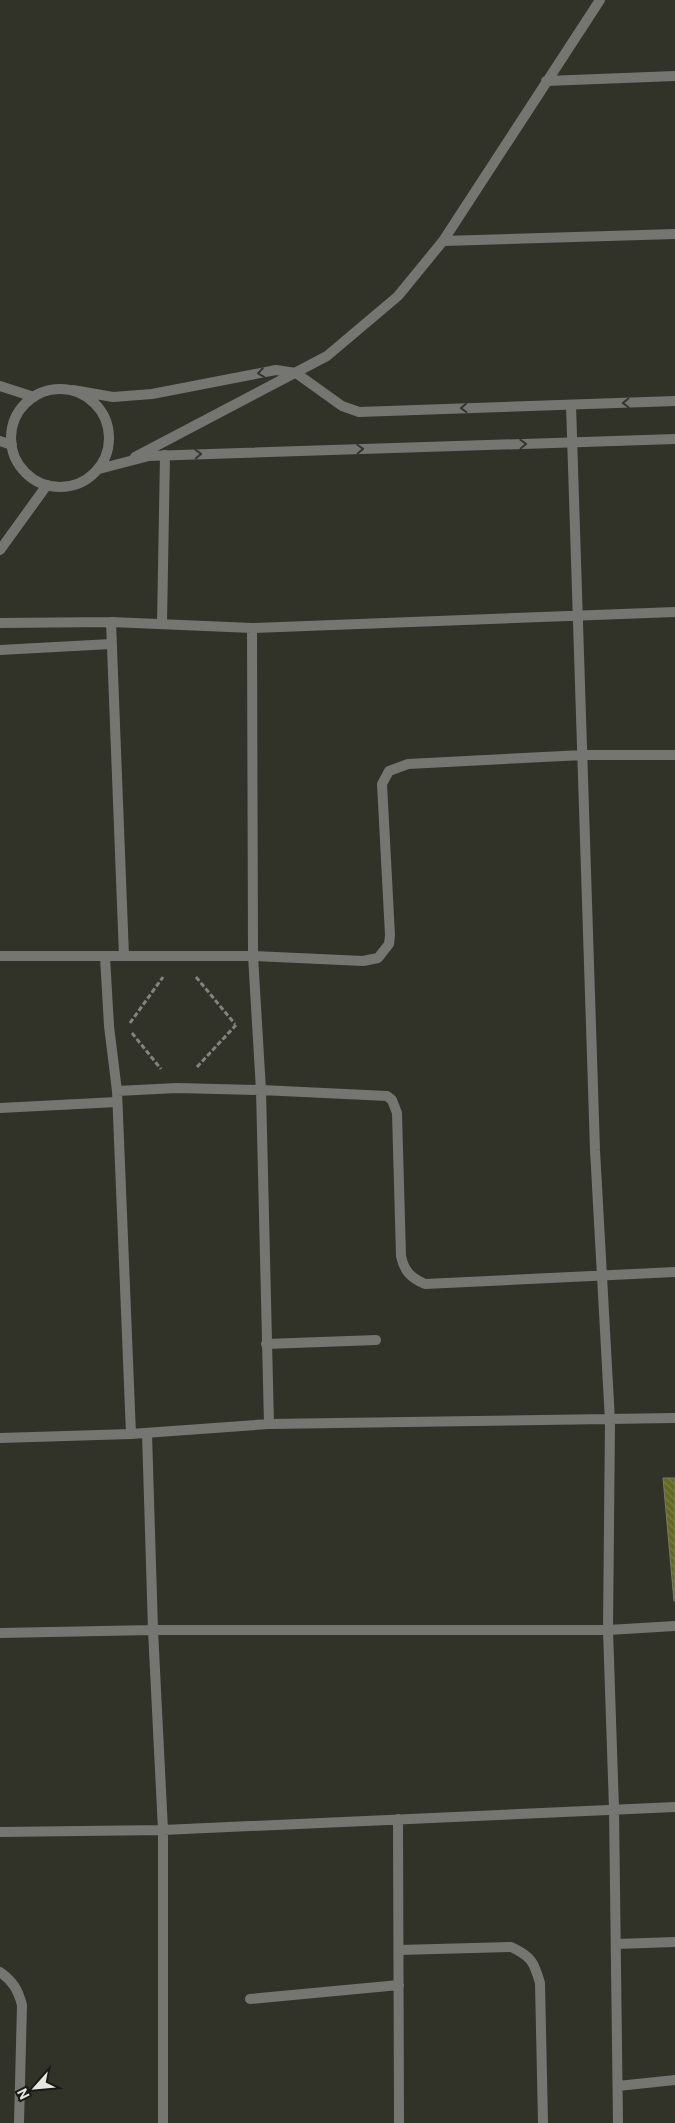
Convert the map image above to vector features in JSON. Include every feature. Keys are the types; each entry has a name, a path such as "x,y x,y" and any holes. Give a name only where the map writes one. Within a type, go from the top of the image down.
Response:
{"street":[{"path":"126,462 327,356 398,296 443,241 600,0"},
{"path":"546,82 675,76"},
{"path":"443,241 675,234"},
{"path":"72,390 85,396 98,406 106,421 110,438 107,455 98,469 88,479 75,485 61,488 34,480 23,470 16,459 12,445 12,431 16,418 23,406 34,396 59,389 72,390 113,397 152,394 276,370 296,373 342,406 359,412 675,401"},
{"path":"0,386 34,396"},
{"path":"571,405 595,1140 610,1421 608,1630 614,1809 618,2123"},
{"path":"98,469 149,456 675,438"},
{"path":"0,441 12,445"},
{"path":"162,624 164,456"},
{"path":"0,550 47,485"},
{"path":"0,623 111,622 252,628 675,612"},
{"path":"111,622 124,956"},
{"path":"252,628 253,956 261,1090 269,1424"},
{"path":"0,650 111,644"},
{"path":"0,956 253,956 364,962 378,958 385,951 390,935 382,784 389,770 408,764 583,755 675,755"},
{"path":"105,957 117,1102 131,1434"},
{"path":"116,1091 177,1088 261,1090 381,1095 392,1100 397,1113 401,1256 403,1266 415,1280 425,1284 675,1272"},
{"path":"0,1108 117,1102"},
{"path":"266,1344 376,1340"},
{"path":"0,1438 131,1434 269,1424 610,1421 675,1418"},
{"path":"147,1433 153,1630 163,1830 163,2123"},
{"path":"0,1633 153,1630 608,1630 675,1626"},
{"path":"0,1832 163,1830 675,1807"},
{"path":"398,1819 399,2123"},
{"path":"616,1944 675,1942"},
{"path":"399,1950 511,1947 525,1953 535,1964 540,1983 543,2123"},
{"path":"0,1972 10,1979 18,1990 22,2005 19,2123"},
{"path":"250,1998 399,1985"},
{"path":"618,2086 675,2080"}],"path":[{"path":"236,1025 179,956 127,1027 177,1088 236,1025 256,1024"}],"building":[{"path":"663,1478 675,1478 675,1601 674,1601"}]}
